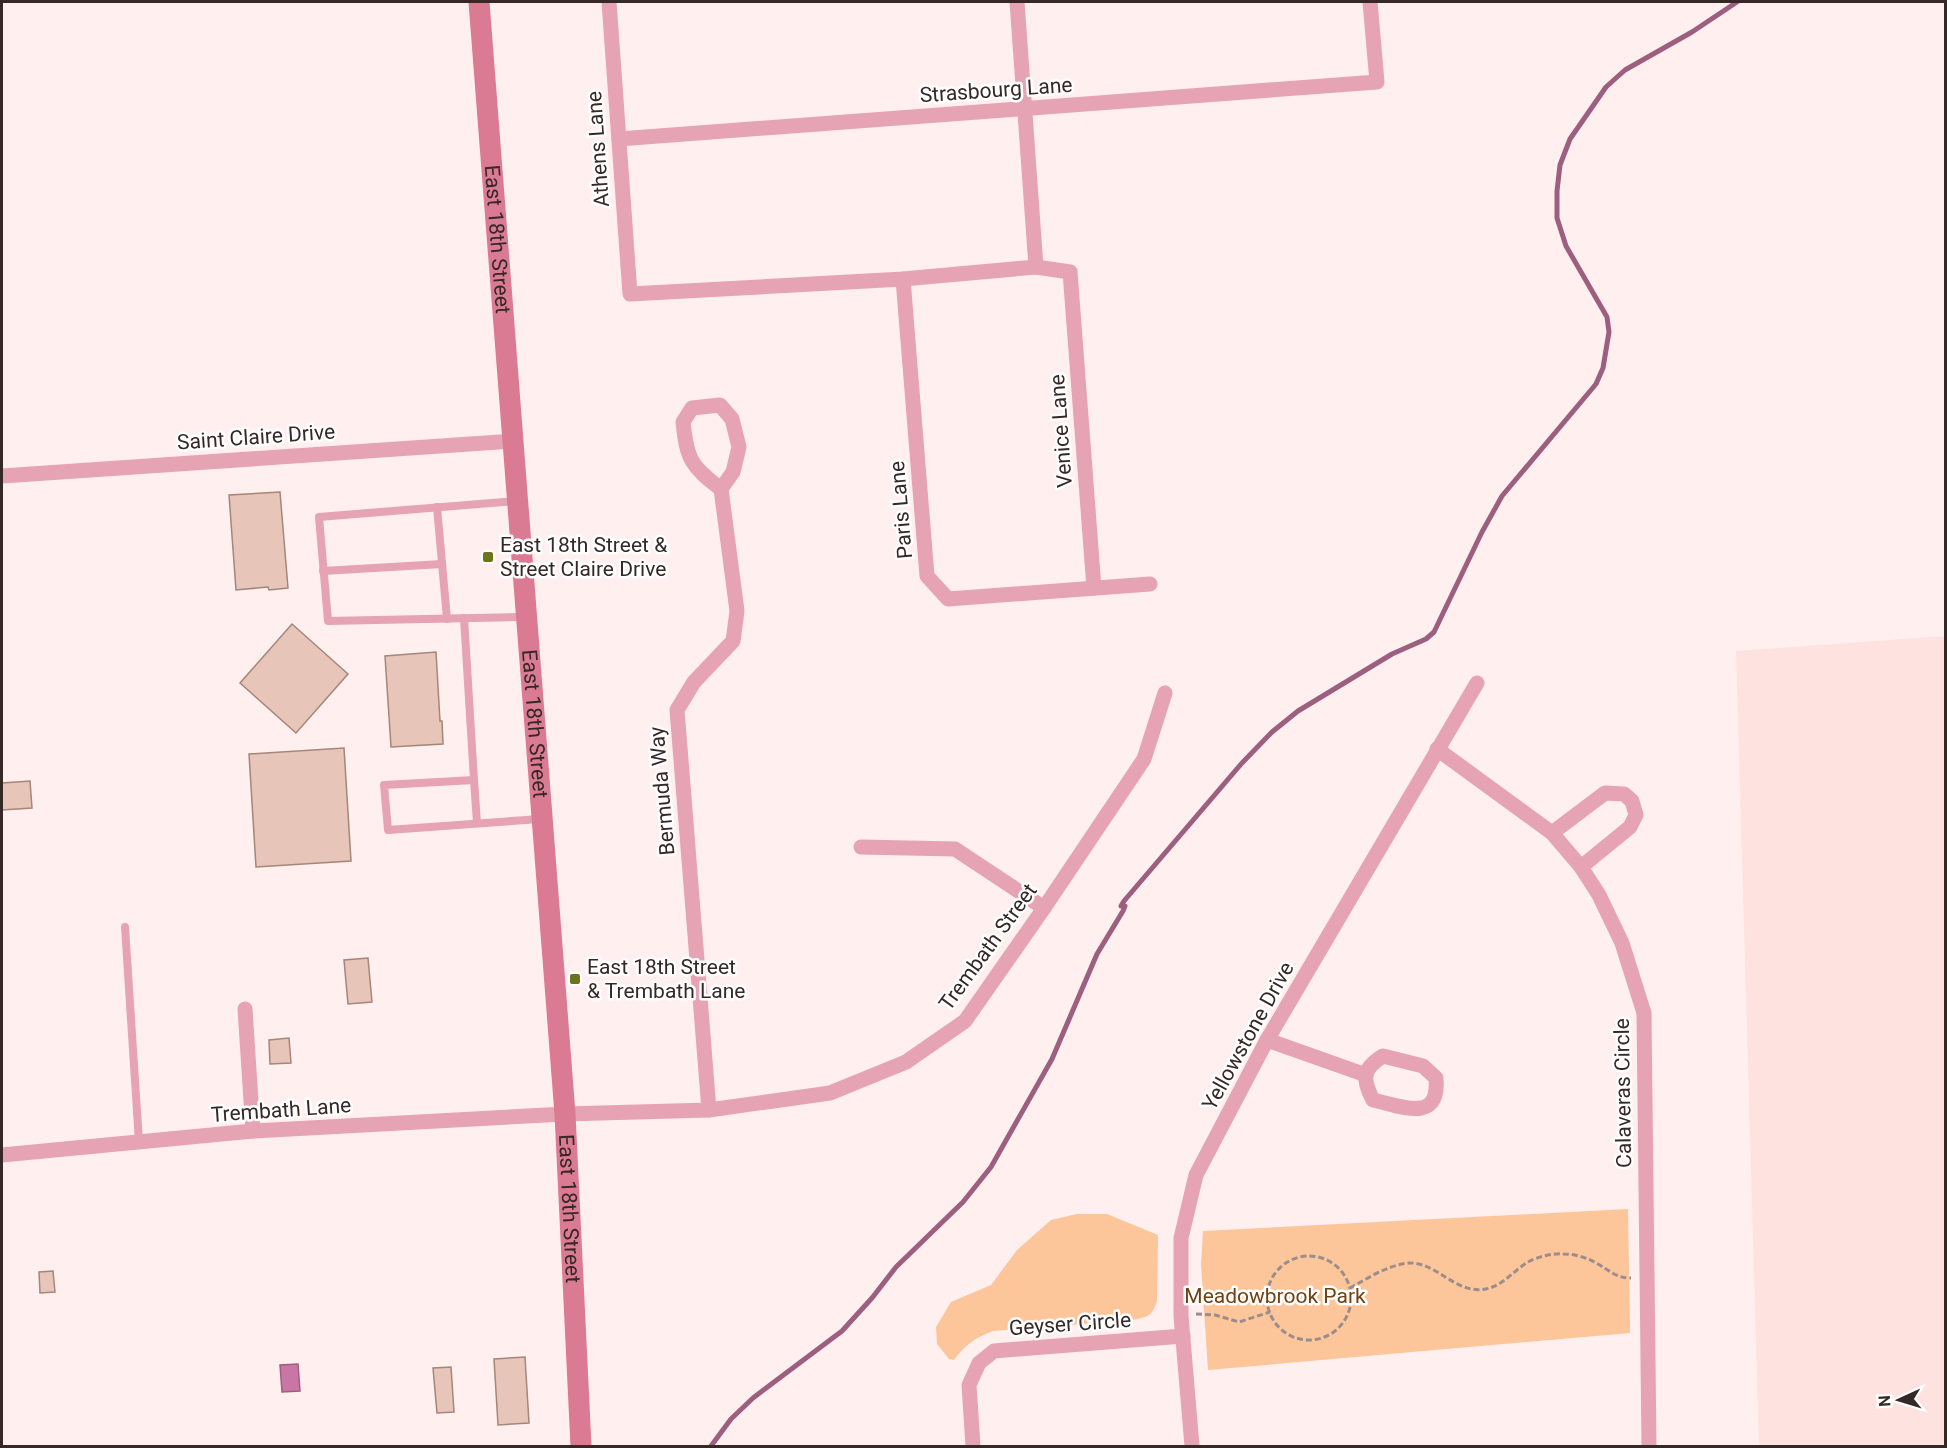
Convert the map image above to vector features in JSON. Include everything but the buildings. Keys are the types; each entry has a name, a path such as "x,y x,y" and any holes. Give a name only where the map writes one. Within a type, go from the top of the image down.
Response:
{"main road":[{"name":"East 18th Street","path":"479,2 565,1114 582,1446"}],"street":[{"name":"Athens Lane","path":"609,2 630,294 903,279"},
{"path":"903,279 1036,267 1017,2"},
{"name":"Strasbourg Lane","path":"619,139 1377,82 1370,2"},
{"name":"Venice Lane","path":"1036,267 1070,272 1094,588"},
{"name":"Paris Lane","path":"903,279 927,576 948,599 1150,584"},
{"path":"720,405 732,419 739,447 733,472 721,489 702,475 690,459 683,422 692,408 720,405"},
{"name":"Saint Claire Drive","path":"2,476 514,441"},
{"name":"Bermuda Way","path":"709,1110 677,710 694,682 733,641 737,611 721,489"},
{"name":"Yellowstone Drive","path":"1191,1446 1180,1316 1181,1238 1196,1175 1267,1040 1477,683"},
{"name":"Trembath Street","path":"565,1114 709,1110 830,1093 906,1062 965,1021 1044,908 1143,759 1165,693"},
{"name":"Calaveras Circle","path":"1437,749 1552,832 1581,867 1599,895 1622,943 1644,1013 1649,1446"},
{"path":"1552,832 1605,793 1624,794 1632,801 1636,815 1630,827 1581,867"},
{"path":"861,847 955,849 1044,908"},
{"path":"245,1009 253,1131"},
{"path":"1267,1040 1366,1075"},
{"path":"1383,1056 1423,1066 1436,1078 1437,1092 1429,1105 1417,1110 1373,1100 1366,1088 1366,1075 1370,1064 1383,1056"},
{"name":"Trembath Lane","path":"2,1155 253,1131 565,1114"},
{"name":"Geyser Circle","path":"973,1446 969,1385 979,1363 994,1351 1183,1336"}],"lane":[{"path":"518,501 319,517 323,571 327,621 527,617"},
{"path":"437,507 447,619"},
{"path":"323,571 442,564"},
{"path":"464,618 477,823"},
{"path":"474,780 384,785 388,830 542,819"},
{"path":"125,927 140,1142"}],"path":[{"path":"1350,1288 1398,1265 1412,1263 1425,1266 1469,1288 1485,1289 1513,1276 1528,1263 1543,1257 1562,1254 1580,1256 1622,1278 1647,1278"},
{"path":"1311,1256 1324,1259 1345,1275 1350,1288 1351,1302 1348,1316 1340,1328 1328,1336 1314,1340 1300,1340 1287,1334 1276,1324 1270,1312 1267,1298 1276,1273 1286,1264 1298,1258 1311,1256"},
{"path":"1180,1316 1215,1315 1239,1322 1270,1312"}],"shaded area":[{"path":"1945,636 1945,1446 1759,1446 1736,651"},
{"path":"298,1364 300,1391 282,1392 280,1365"}],"green space":[{"name":"Meadowbrook Park","path":"1628,1209 1630,1333 1208,1370 1201,1264 1203,1231"},
{"name":"Meadowbrook Park","path":"1077,1214 1107,1214 1158,1235 1157,1301 1151,1313 1132,1320 993,1331 971,1342 954,1360 949,1359 937,1344 936,1327 951,1302 991,1285 1017,1250 1051,1220"}],"waterway":[{"path":"711,1446 731,1419 753,1398 842,1331 896,1267 963,1202 991,1167 1052,1059 1097,954 1123,911 1125,906 1121,906 1124,901 1242,763 1272,732 1298,711 1392,654 1426,639 1434,632 1502,496 1596,384 1603,368 1609,332 1607,317 1566,246 1557,218 1560,165 1570,139 1606,87 1625,70 1692,32 1737,2"}],"place":[{"name":"East 18th Street & Street Claire Drive","path":"488,557"},
{"name":"East 18th Street & Trembath Lane","path":"575,979"}]}
